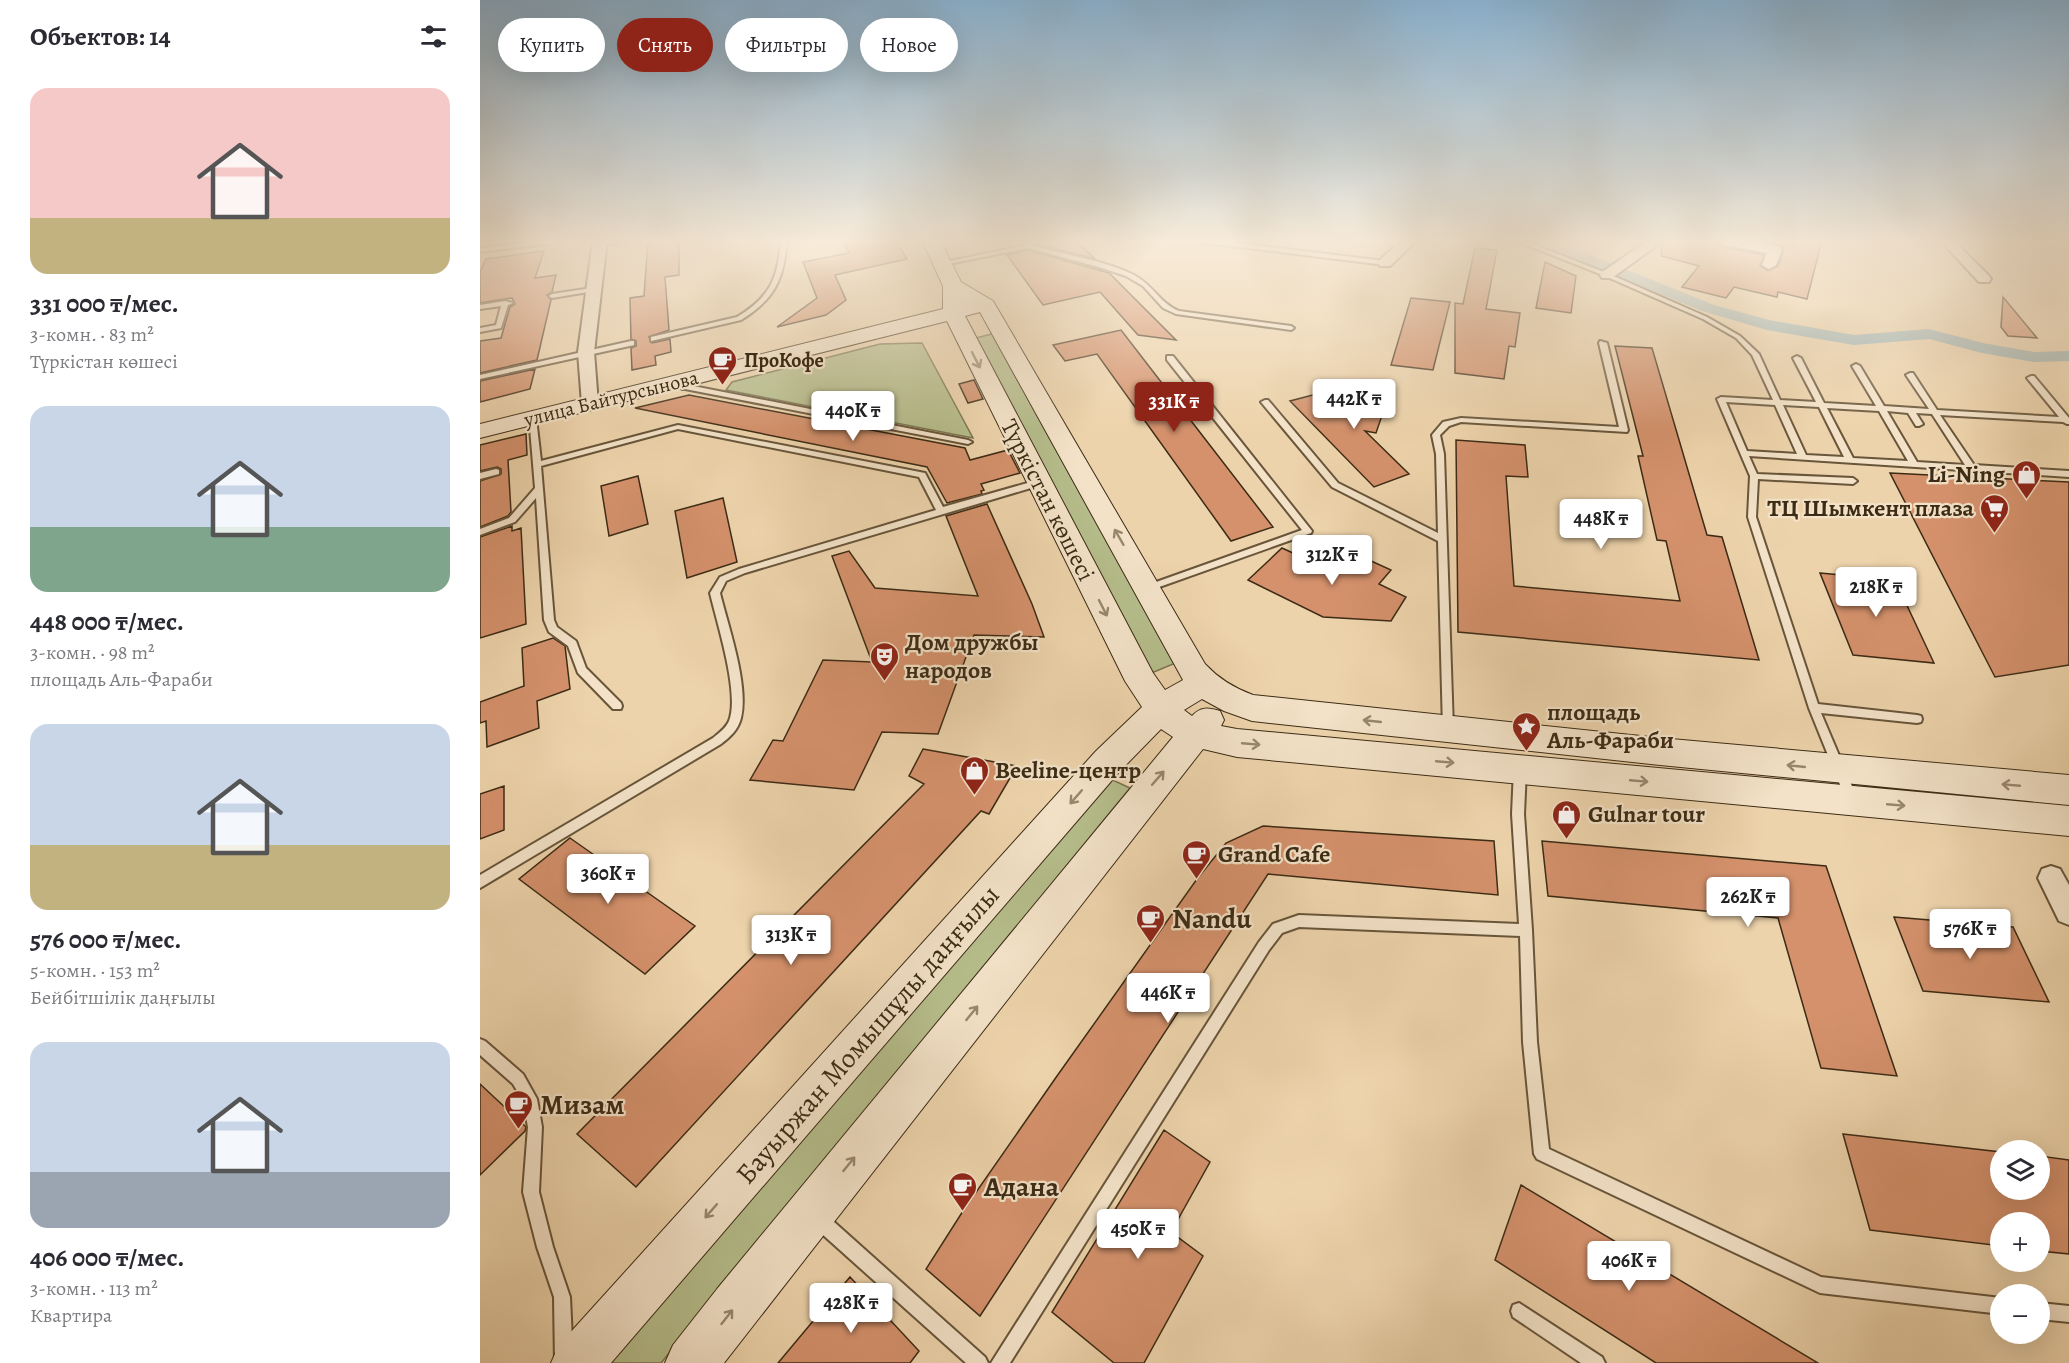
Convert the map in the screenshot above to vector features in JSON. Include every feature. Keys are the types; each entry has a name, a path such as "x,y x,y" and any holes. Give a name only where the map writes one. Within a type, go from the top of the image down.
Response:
{"main road":[{"name":"Түркістан көшесі","path":"952,304 953,313 1038,483 1141,681 1160,709"},
{"name":"Түркістан көшесі","path":"986,305 1188,662 1215,691"},
{"name":"улица Байтурсынова","path":"480,431 986,305"},
{"path":"691,1363 810,1212 1093,865 1152,784 1196,735 1215,691"},
{"path":"1215,691 1252,708 2068,796 1852,801 1237,742 1196,735 1174,723 1160,709 1215,691"},
{"name":"Бауыржан Момышұлы даңғылы","path":"576,1363 1101,770 1160,709"}],"street":[{"path":"590,404 586,352 591,304"},
{"path":"2051,878 2069,912"}],"lane":[{"path":"480,307 504,304"},
{"path":"480,330 499,327 508,304"},
{"path":"654,339 739,319 761,304"},
{"path":"1161,304 1172,311 1292,328"},
{"path":"1672,304 1705,318 1738,337 1755,354 1803,457"},
{"path":"480,377 631,343"},
{"path":"1448,729 1440,454 1436,435 1446,424 1461,420 1624,430 1603,343"},
{"path":"1148,588 1308,531 1170,358"},
{"path":"1797,358 1850,460"},
{"path":"1856,366 1914,464"},
{"path":"1910,375 1971,467"},
{"path":"2031,378 2067,421"},
{"path":"682,380 685,387 968,442"},
{"path":"1852,801 1814,708 1752,517 1754,476 1721,399 2067,421"},
{"path":"1265,402 1335,485 1442,539"},
{"path":"1911,410 1919,424"},
{"path":"532,418 540,488 549,620 553,629 572,644 582,670 616,706"},
{"path":"537,465 678,427 922,475 940,511"},
{"path":"1744,453 2069,474"},
{"path":"480,477 496,472"},
{"path":"1754,476 1853,481"},
{"path":"480,882 717,741 729,731 735,719 736,691 715,592 723,579 742,571 1038,483"},
{"path":"480,532 512,520 540,488"},
{"path":"1814,708 1917,719"},
{"path":"1520,769 1518,814 1526,930 1530,1042 1542,1154 1820,1285 1990,1305"},
{"path":"1000,1363 1264,946 1278,928 1299,921 1526,930"},
{"path":"480,1046 518,1079 530,1099 535,1127 531,1192 545,1247 562,1297 564,1363"},
{"path":"810,1212 980,1363"},
{"path":"1519,1311 1596,1363"},
{"path":"2050,1312 2069,1314"}],"green space":[{"path":"999,332 1183,660 1149,674 968,340"},
{"path":"922,343 973,438 726,390 732,382 880,344"},
{"path":"1106,777 1130,788 661,1363 606,1363"}],"building":[{"path":"515,304 550,304 537,360 480,373 480,341 501,338 510,307"},
{"path":"630,304 667,304 669,330 649,337 652,343 670,339 671,352 655,356 656,365 632,370 631,348 636,346 636,341 631,339"},
{"path":"809,304 841,304 826,315 777,327"},
{"path":"1110,304 1140,304 1176,340 1138,335"},
{"path":"1409,304 1450,304 1433,370 1391,365"},
{"path":"1455,304 1487,304 1486,309 1520,313 1515,347 1509,346 1504,379 1455,373"},
{"path":"1537,304 1572,304 1571,313 1536,308"},
{"path":"2003,304 2008,304 2037,338 2008,336 2001,327"},
{"path":"1121,330 1273,527 1231,541 1097,354 1065,361 1053,345"},
{"path":"1615,346 1652,348 1707,535 1722,537 1759,660 1458,632 1456,440 1525,445 1528,477 1506,476 1514,586 1680,601 1666,541 1657,540 1638,456 1643,456"},
{"path":"535,369 530,389 480,402 480,381"},
{"path":"974,380 983,399 968,403 959,384"},
{"path":"1349,385 1390,392 1376,433 1365,431 1409,474 1374,487 1290,401 1324,392 1340,408"},
{"path":"689,395 965,448 970,460 1008,450 1020,473 981,484 984,490 981,491 982,494 947,503 927,467 635,408"},
{"path":"526,434 527,455 508,460 511,512 508,516 480,527 480,481 501,474 501,469 497,467 480,471 480,445"},
{"name":"ТЦ Шымкент плаза","path":"1890,473 2069,482 2069,665 1995,677"},
{"path":"638,476 648,524 609,536 601,486"},
{"path":"723,498 737,562 687,578 675,511"},
{"path":"987,504 1032,604 1044,637 974,635 938,734 882,732 854,790 750,780 773,740 783,741 823,660 872,662 832,556 849,551 875,588 978,596 946,516"},
{"path":"512,526 512,531 521,528 526,624 480,638 480,537"},
{"path":"1282,548 1328,569 1347,550 1391,570 1379,584 1406,597 1391,621 1323,617 1248,580"},
{"path":"1820,573 1895,580 1934,663 1853,655"},
{"path":"553,638 565,646 570,689 537,701 539,728 487,747 486,721 480,723 480,702 524,686 522,648"},
{"path":"923,749 1017,766 989,814 981,811 636,1187 577,1134 924,784 909,776"},
{"path":"504,786 504,830 480,839 480,794"},
{"path":"1263,826 1494,841 1498,895 1268,874 980,1316 926,1269 963,1211 1197,879 1226,843"},
{"path":"570,838 695,926 645,974 519,879"},
{"path":"1542,841 1826,866 1897,1076 1821,1068 1778,918 1548,896"},
{"path":"1894,917 2013,927 2049,1002 1923,991"},
{"path":"480,1084 526,1127 525,1131 480,1175"},
{"path":"1164,1130 1210,1162 1171,1232 1203,1256 1144,1363 1114,1363 1052,1312"},
{"path":"1843,1134 1990,1151 1990,1200 2050,1200 2050,1157 2069,1160 2069,1254 2050,1252 2050,1212 1990,1212 1990,1245 1870,1230"},
{"path":"1521,1185 1818,1363 1656,1363 1495,1260"},
{"path":"850,1277 919,1351 910,1363 778,1363"}],"waterway":[{"path":"1697,304 1767,325 1854,340 1929,334 1982,348 2034,357 2069,356"}],"place":[{"name":"ПроКофе","path":"723,386"},
{"name":"Li-Ning","path":"2026,500"},
{"name":"ТЦ Шымкент плаза","path":"1995,534"},
{"name":"Дом дружбы народов","path":"884,682"},
{"name":"площадь Аль-Фараби","path":"1526,752"},
{"name":"Beeline-центр","path":"974,796"},
{"name":"Gulnar tour","path":"1567,840"},
{"name":"Grand Cafe","path":"1197,880"},
{"name":"Nandu","path":"1151,944"},
{"name":"Мизам","path":"519,1130"},
{"name":"Адана","path":"963,1212"}]}
